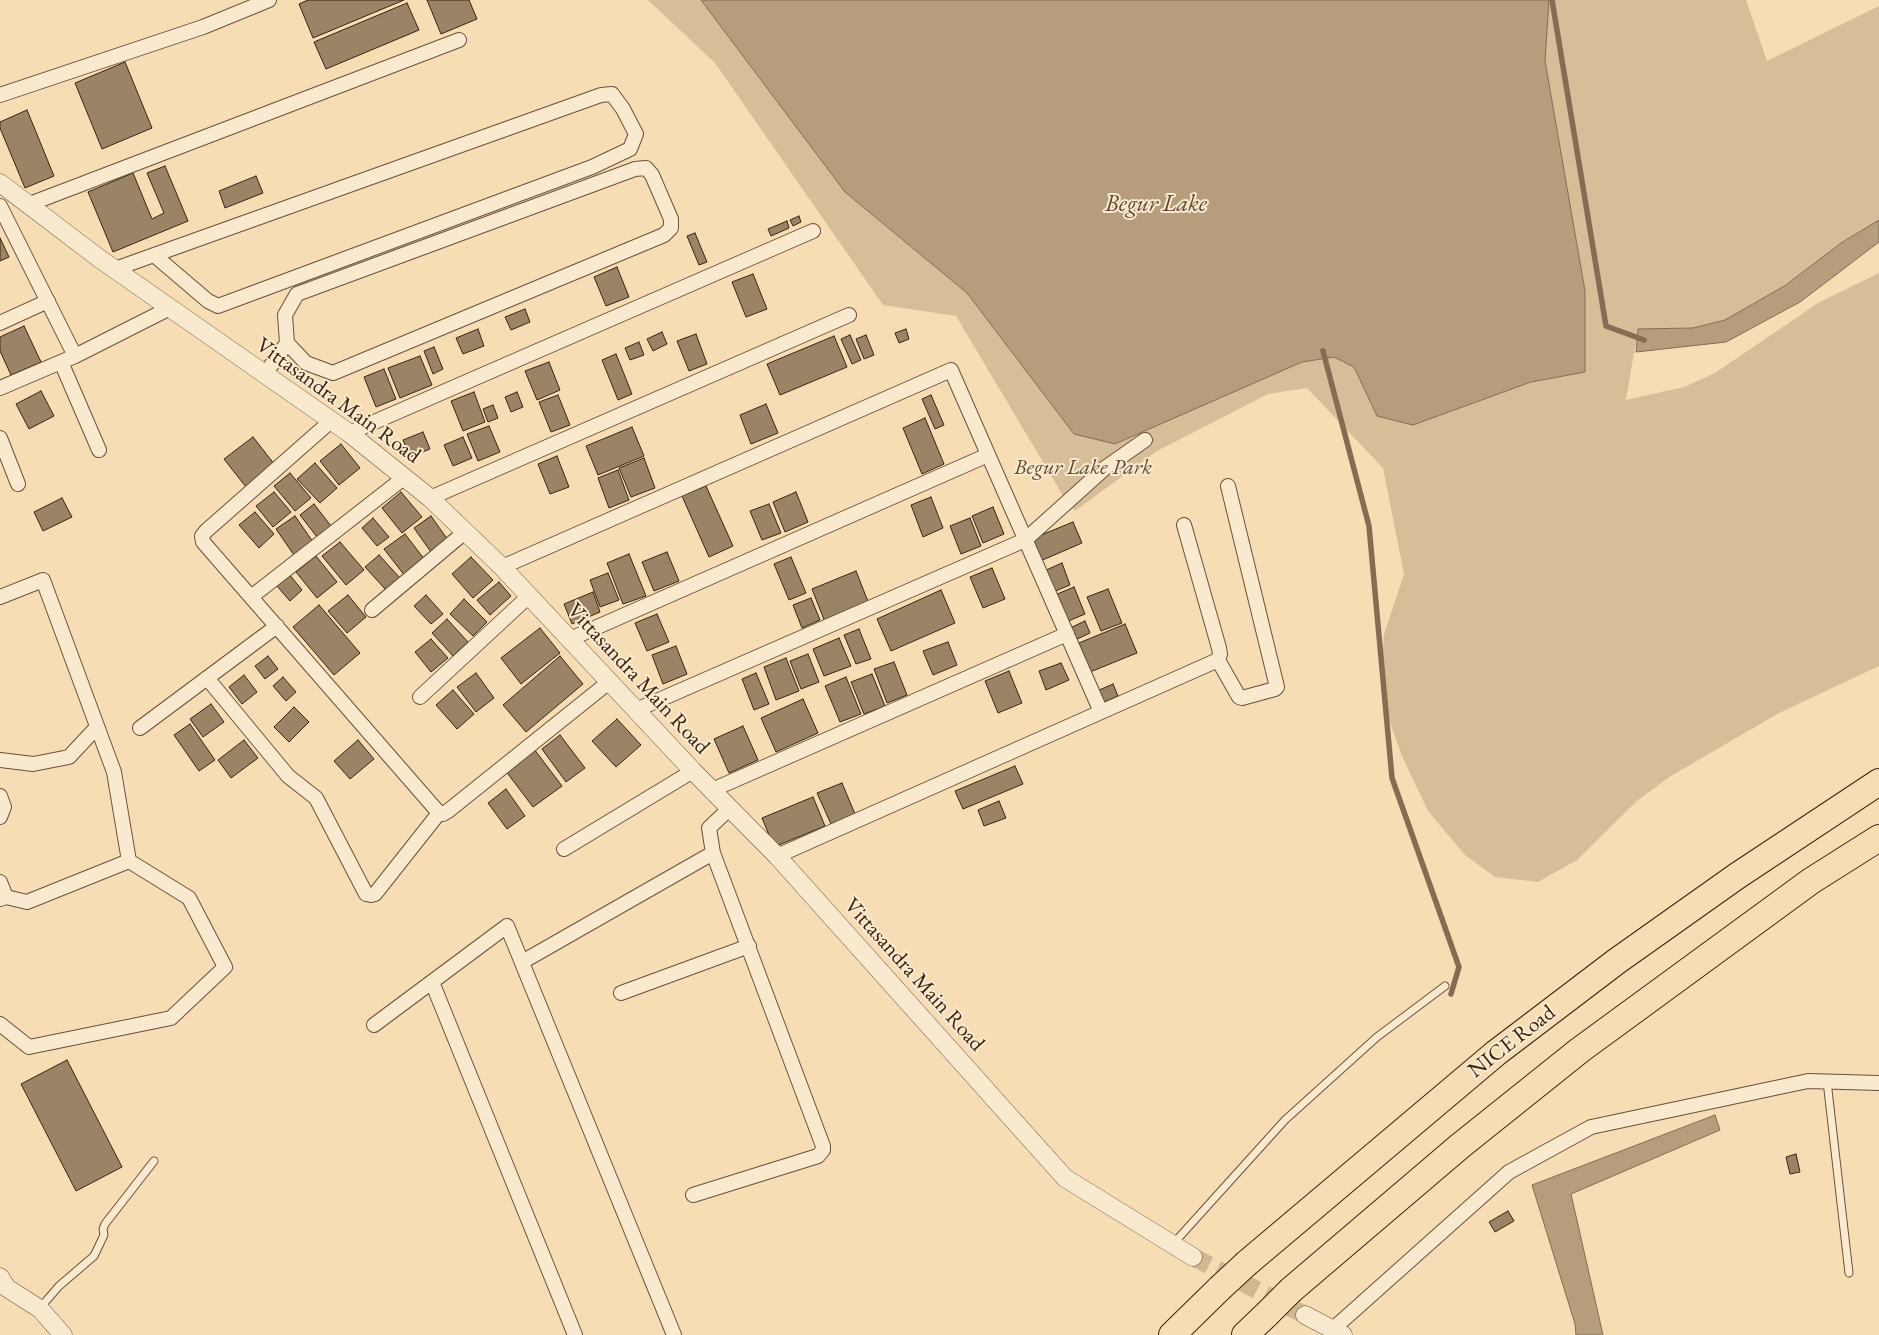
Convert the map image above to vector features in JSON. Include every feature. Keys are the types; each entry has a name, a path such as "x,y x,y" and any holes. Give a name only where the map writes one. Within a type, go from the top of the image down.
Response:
{"highway":[{"name":"NICE Road","path":"1172,1335 1247,1263 1496,1053 1616,961 1737,876 1879,782"},
{"path":"1245,1335 1291,1290 1468,1140 1580,1050 1811,881 1879,838"}],"street":[{"path":"0,95 203,27 269,0"},
{"path":"27,205 459,40"},
{"path":"115,269 154,255 601,95 612,94 623,109 636,134 630,149 592,166 218,306 208,301 154,255"},
{"path":"264,374 287,343 285,316 298,294 635,168 646,168 652,175 671,219 670,228 664,235 333,372 306,364 287,343"},
{"name":"Vittasandra Main Road","path":"0,183 115,269 349,433 430,498 502,567 693,771 777,856 1065,1178 1193,1256"},
{"path":"0,206 75,356"},
{"path":"349,433 813,230"},
{"path":"0,323 48,301"},
{"path":"0,388 75,356 170,308"},
{"path":"430,498 848,315"},
{"path":"61,362 99,450"},
{"path":"502,567 951,370 1102,712"},
{"path":"332,421 206,531 202,536 203,542 439,813 443,814 448,811 609,682"},
{"path":"0,438 18,484"},
{"path":"636,710 1025,540 1105,468 1145,440"},
{"path":"570,639 988,455"},
{"path":"251,597 405,477"},
{"path":"1218,660 1239,697 1242,698 1277,687 1228,486"},
{"path":"777,856 1218,660 1220,648 1184,525"},
{"path":"372,610 465,532"},
{"path":"0,597 43,580 114,772 129,861 189,898 225,967 171,1018 29,1047 0,1024"},
{"path":"420,697 529,596"},
{"path":"140,728 277,626"},
{"path":"712,790 1067,634"},
{"path":"207,678 288,776 316,798 366,894 375,894 439,813"},
{"path":"0,760 33,764 69,757 97,727"},
{"path":"564,849 693,771"},
{"path":"0,796 4,807 0,817"},
{"path":"693,1195 818,1156 823,1150 713,853 709,828 730,808"},
{"path":"522,962 713,853"},
{"path":"0,882 3,898 27,902 129,861"},
{"path":"374,1025 507,926 674,1335"},
{"path":"621,993 749,946"},
{"path":"432,982 575,1335"},
{"path":"1305,1315 1338,1332 1509,1172 1591,1127 1808,1081 1879,1083"},
{"path":"2,1286 40,1308 63,1335"}],"lane":[{"path":"1173,1244 1285,1120 1377,1036 1445,986"},
{"path":"1827,1082 1849,1273"},
{"path":"40,1308 59,1286 94,1256 104,1235 103,1229 105,1224 154,1161"}],"green space":[{"name":"Begur Lake Park","path":"648,0 701,0 845,192 967,293 1074,434 1115,444 1302,362 1334,357 1354,367 1377,416 1413,425 1531,382 1585,372 1585,291 1545,61 1549,0 1746,0 1767,61 1879,6 1879,220 1841,243 1786,285 1725,320 1693,328 1638,329 1626,400 1684,387 1715,373 1818,303 1879,273 1879,666 1779,713 1671,776 1638,800 1577,860 1538,882 1495,877 1465,855 1428,811 1402,756 1388,717 1382,666 1384,634 1404,574 1383,468 1307,388 1268,394 1157,451 1075,511 1062,494 956,316 883,305 715,63"}],"water":[{"name":"Begur Lake","path":"701,0 1549,0 1545,61 1585,291 1585,372 1531,382 1413,425 1377,416 1354,367 1334,357 1302,362 1115,444 1074,434 967,293 845,192"},
{"path":"1879,220 1879,242 1800,302 1726,342 1636,352 1638,329 1693,328 1725,320 1786,285 1841,243"},
{"path":"1715,1115 1720,1130 1571,1194 1603,1335 1576,1335 1575,1324 1532,1185"}],"building":[{"path":"308,0 404,0 313,38 299,4"},
{"path":"427,0 469,0 477,19 441,34"},
{"path":"407,3 419,30 326,69 314,42"},
{"path":"125,62 152,128 102,149 75,83"},
{"path":"27,110 54,176 25,188 0,128 0,122"},
{"path":"165,166 188,221 113,252 88,192 133,173 152,219 164,213 147,173"},
{"path":"256,176 263,193 225,208 219,191"},
{"path":"799,216 801,222 793,226 790,220"},
{"path":"787,221 789,228 771,236 768,229"},
{"path":"695,233 707,262 699,265 687,236"},
{"path":"0,238 9,257 0,261"},
{"path":"617,267 629,297 606,306 594,277"},
{"path":"753,274 767,309 746,317 732,282"},
{"path":"525,309 530,322 511,330 505,317"},
{"path":"24,326 41,362 11,375 0,351 0,337"},
{"path":"478,329 484,346 463,354 456,338"},
{"path":"906,329 909,339 899,343 895,333"},
{"path":"662,332 667,344 653,351 647,339"},
{"path":"696,334 707,364 689,371 677,341"},
{"path":"850,335 861,360 852,364 841,339"},
{"path":"866,335 874,355 864,359 856,339"},
{"path":"834,336 847,367 780,395 767,364"},
{"path":"639,342 644,355 630,360 625,348"},
{"path":"434,347 443,369 433,374 424,351"},
{"path":"616,354 632,394 618,400 602,360"},
{"path":"420,356 432,385 400,398 388,368"},
{"path":"549,362 560,390 537,400 525,371"},
{"path":"384,369 396,399 376,407 364,377"},
{"path":"41,391 54,416 29,429 16,404"},
{"path":"474,392 485,422 463,431 451,401"},
{"path":"517,392 523,407 511,412 505,397"},
{"path":"558,395 570,425 551,432 539,402"},
{"path":"931,395 944,425 935,429 922,399"},
{"path":"766,404 778,433 751,444 740,415"},
{"path":"493,405 498,418 488,422 483,409"},
{"path":"925,418 944,464 922,474 903,428"},
{"path":"489,426 500,452 478,461 467,434"},
{"path":"632,427 644,456 598,475 586,446"},
{"path":"423,432 430,449 410,457 403,440"},
{"path":"253,437 275,465 246,487 224,459"},
{"path":"463,437 472,458 453,466 444,445"},
{"path":"341,444 360,468 339,485 320,461"},
{"path":"557,456 569,487 550,494 538,464"},
{"path":"644,458 655,488 631,497 619,468"},
{"path":"315,463 337,488 320,503 297,479"},
{"path":"618,470 629,500 609,508 598,478"},
{"path":"290,473 311,498 295,511 274,486"},
{"path":"706,486 733,546 709,557 682,496"},
{"path":"274,492 291,512 273,527 256,506"},
{"path":"401,492 422,517 402,533 382,508"},
{"path":"796,492 808,522 785,532 773,502"},
{"path":"931,497 943,528 923,537 911,505"},
{"path":"62,498 72,517 43,531 34,512"},
{"path":"314,504 331,526 317,537 300,515"},
{"path":"769,504 781,533 762,540 750,511"},
{"path":"993,507 1004,534 983,543 972,516"},
{"path":"255,512 274,534 259,548 239,525"},
{"path":"295,516 313,542 294,555 276,529"},
{"path":"431,516 448,540 431,552 414,528"},
{"path":"373,518 389,537 377,546 362,528"},
{"path":"970,518 981,546 961,554 950,526"},
{"path":"1073,522 1082,543 1038,562 1029,540"},
{"path":"405,534 425,560 405,576 384,549"},
{"path":"340,542 364,570 346,585 322,556"},
{"path":"667,552 679,581 654,591 642,562"},
{"path":"629,554 646,596 623,604 607,563"},
{"path":"379,555 400,578 386,590 365,567"},
{"path":"316,556 337,582 317,598 296,572"},
{"path":"471,557 493,580 473,598 452,574"},
{"path":"791,557 806,593 789,600 774,564"},
{"path":"1062,563 1070,585 1053,592 1044,571"},
{"path":"992,568 1005,599 983,608 970,577"},
{"path":"856,571 869,604 825,622 812,589"},
{"path":"608,573 619,600 600,607 590,580"},
{"path":"289,574 302,590 290,601 276,585"},
{"path":"499,582 511,596 490,615 477,600"},
{"path":"1074,587 1085,614 1066,622 1055,595"},
{"path":"1108,589 1122,623 1101,631 1087,597"},
{"path":"941,590 955,623 891,651 877,619"},
{"path":"593,592 600,612 572,624 564,604"},
{"path":"348,595 366,617 347,633 328,611"},
{"path":"426,595 443,614 431,624 414,606"},
{"path":"811,598 820,620 802,628 793,605"},
{"path":"464,599 487,622 473,636 450,614"},
{"path":"319,605 360,653 334,675 293,627"},
{"path":"657,614 669,642 647,651 635,623"},
{"path":"447,619 468,642 453,656 432,633"},
{"path":"1085,621 1090,633 1073,641 1068,629"},
{"path":"1125,624 1137,653 1090,672 1079,643"},
{"path":"540,628 560,653 521,684 501,658"},
{"path":"859,629 871,659 856,664 844,635"},
{"path":"839,638 851,666 824,676 813,649"},
{"path":"431,639 448,658 431,672 415,652"},
{"path":"948,642 957,665 933,675 923,651"},
{"path":"676,646 687,674 663,684 652,655"},
{"path":"808,654 819,682 801,689 790,661"},
{"path":"268,656 278,669 265,679 255,666"},
{"path":"560,656 583,684 526,732 503,705"},
{"path":"786,658 799,691 776,700 764,667"},
{"path":"894,662 907,695 887,703 874,669"},
{"path":"1061,663 1069,680 1046,690 1039,671"},
{"path":"1009,671 1022,703 998,713 985,681"},
{"path":"476,673 494,698 476,712 457,687"},
{"path":"756,673 769,704 754,710 742,679"},
{"path":"872,674 885,706 864,714 851,682"},
{"path":"244,675 257,692 242,704 229,687"},
{"path":"283,677 296,692 286,701 273,686"},
{"path":"846,677 861,714 840,722 825,686"},
{"path":"1113,684 1118,696 1102,703 1097,691"},
{"path":"453,690 474,714 457,729 436,705"},
{"path":"803,699 818,733 776,752 761,718"},
{"path":"211,704 224,722 203,737 190,719"},
{"path":"294,707 309,722 289,742 274,727"},
{"path":"617,719 641,745 616,767 592,741"},
{"path":"190,724 215,760 199,771 174,735"},
{"path":"743,726 758,760 729,773 714,739"},
{"path":"560,735 585,768 566,782 542,749"},
{"path":"244,740 258,758 231,778 218,760"},
{"path":"358,740 374,759 350,779 334,761"},
{"path":"534,749 562,786 533,807 505,770"},
{"path":"1015,766 1023,784 963,809 955,791"},
{"path":"842,783 855,814 831,824 817,793"},
{"path":"506,789 525,816 507,829 488,803"},
{"path":"813,797 825,826 774,847 762,818"},
{"path":"999,801 1006,818 984,826 978,810"},
{"path":"67,1060 122,1167 76,1191 21,1084"},
{"path":"1796,1154 1800,1172 1790,1174 1786,1157"},
{"path":"1508,1211 1514,1221 1495,1232 1489,1222"}],"waterway":[{"path":"1552,0 1606,326 1644,340"},
{"path":"1323,351 1369,526 1392,778 1459,967 1451,994"}],"tunnel":[{"path":"1193,1257 1305,1315"}]}
